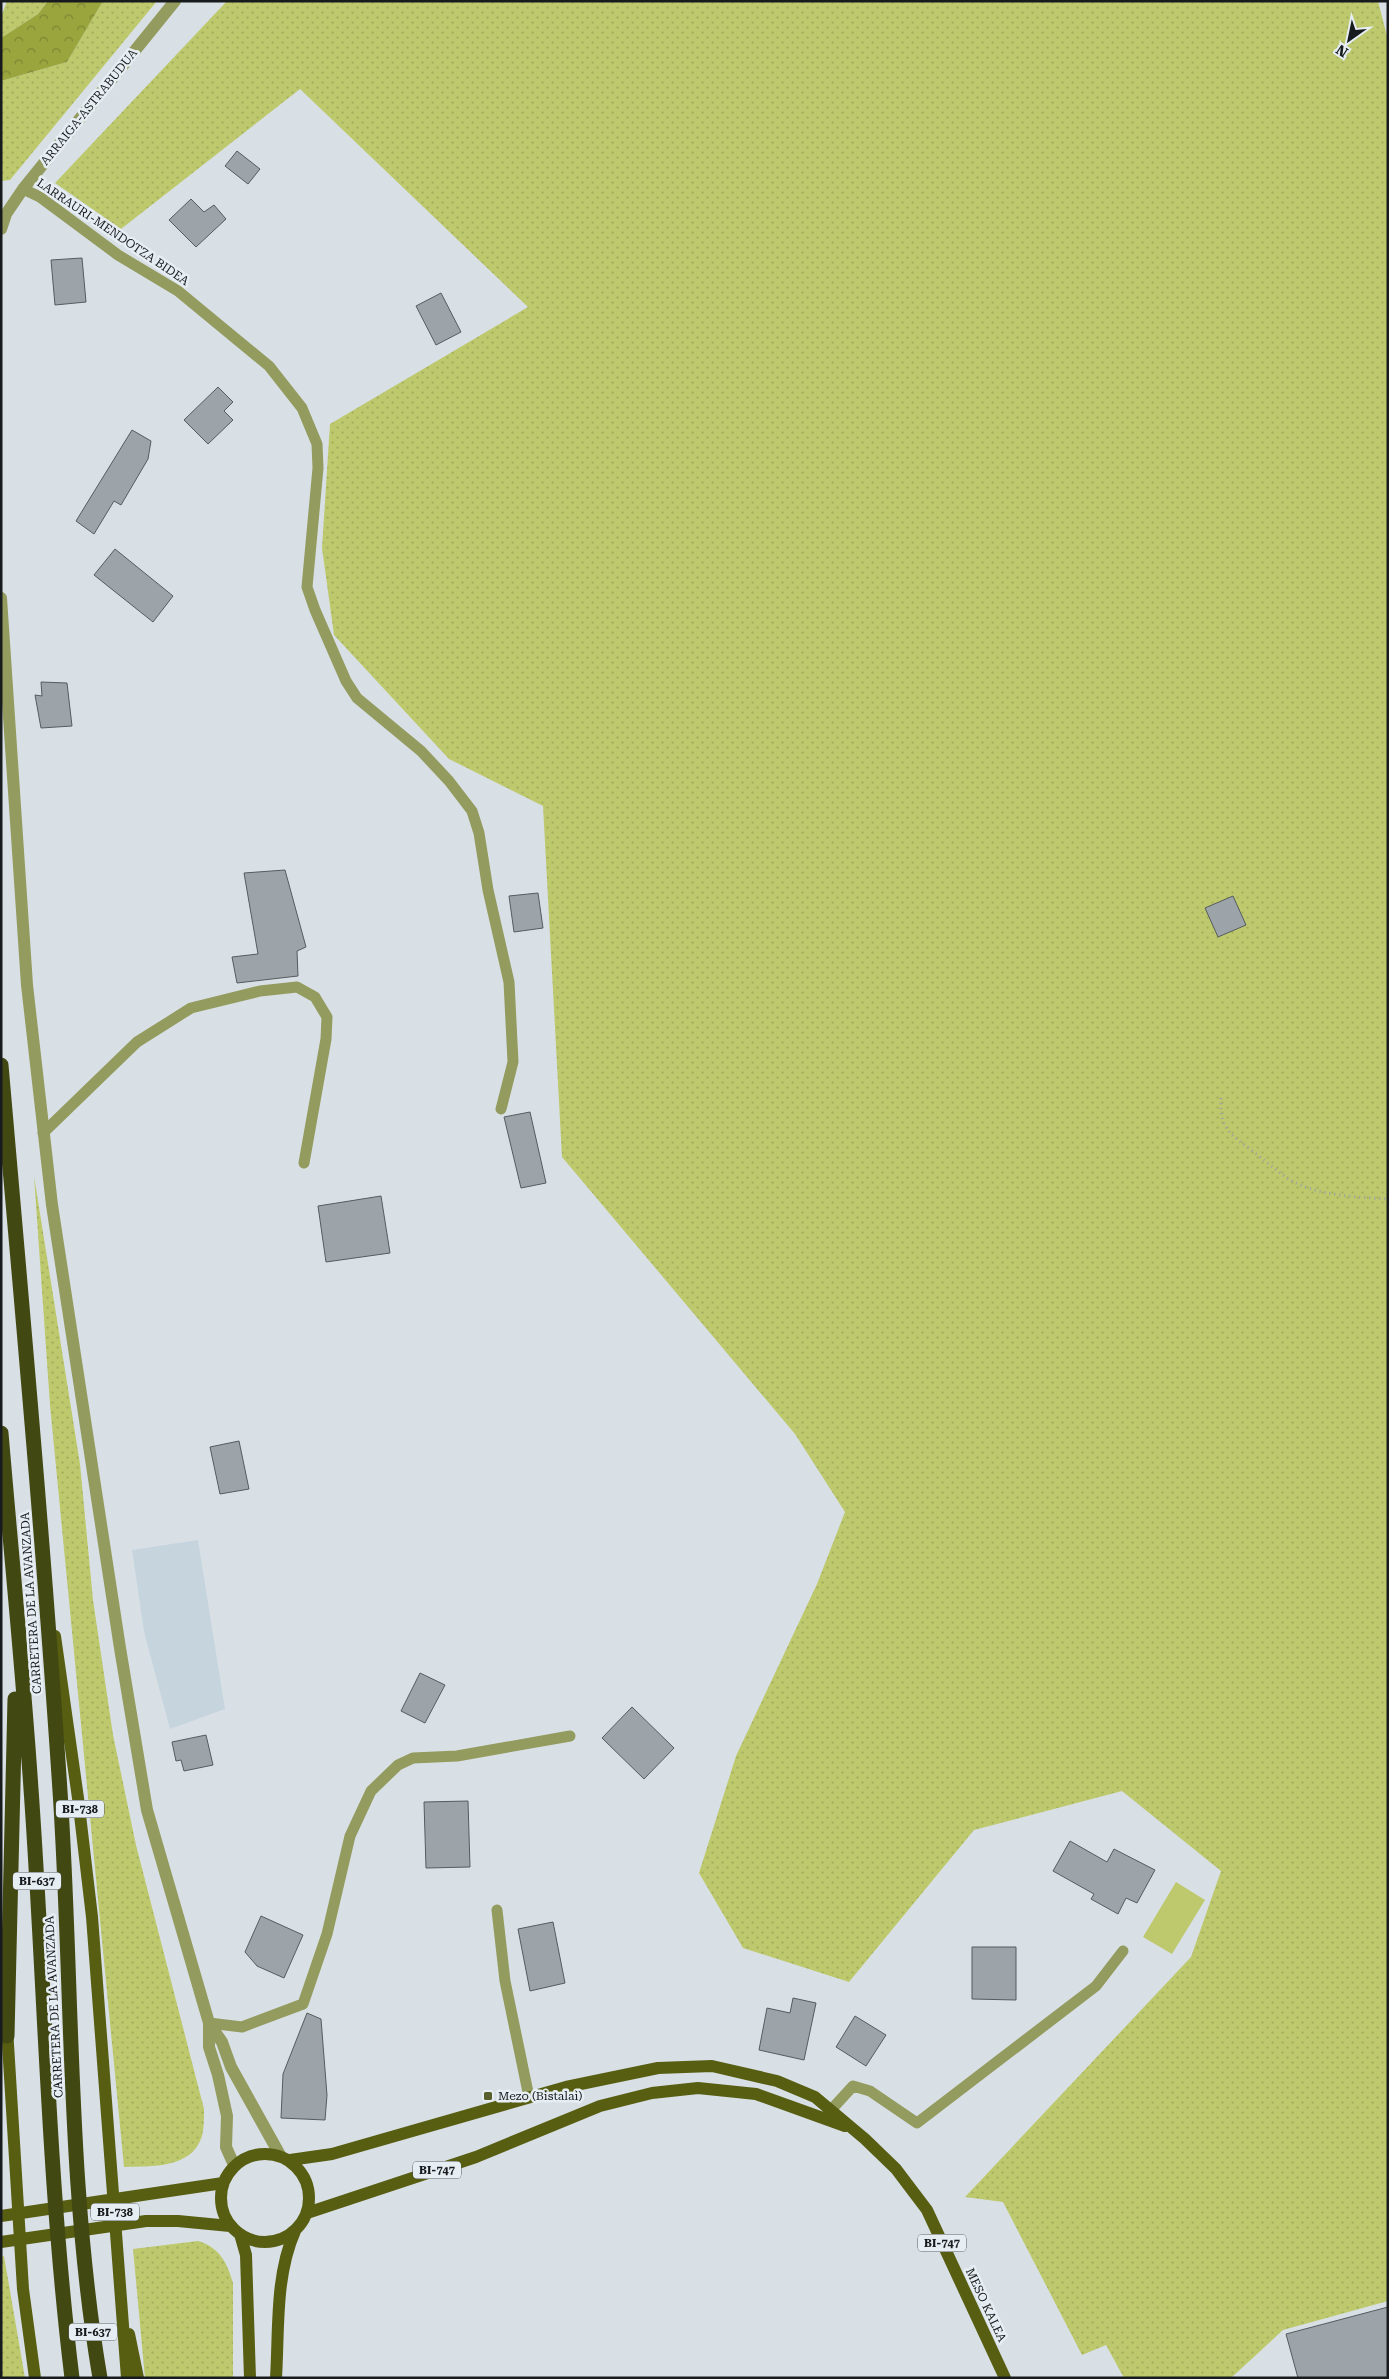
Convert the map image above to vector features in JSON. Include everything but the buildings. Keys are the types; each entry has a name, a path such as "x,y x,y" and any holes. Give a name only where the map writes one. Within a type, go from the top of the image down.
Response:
{"highway":[{"name":"CARRETERA DE LA AVANZADA","path":"1,1065 37,1477 60,1794 76,2141 87,2285 100,2378"},
{"name":"CARRETERA DE LA AVANZADA","path":"1,1433 32,1799 50,2140 61,2288 72,2378"},
{"path":"7,2036 17,1622"}],"main road":[{"name":"BI-738","path":"37,1477 92,1917 127,2378"},
{"path":"1,1936 24,2290 35,2378"},
{"name":"BI-747","path":"234,2165 256,2154 268,2153 285,2158 332,2154 566,2087 658,2068 712,2066 777,2081 815,2097 850,2128"},
{"name":"BI-747","path":"308,2213 476,2157 600,2106 652,2093 698,2088 756,2094 850,2128"},
{"name":"MESO KALEA","path":"850,2128 865,2139 896,2169 927,2210 1005,2378"},
{"path":"276,2378 279,2304 287,2248 295,2231 308,2213 310,2202 306,2178 285,2158"},
{"path":"234,2165 223,2183 220,2198 223,2212 235,2230 246,2255 250,2378"},
{"path":"1,2216 223,2183"},
{"path":"1,2242 146,2221 178,2221 235,2230 253,2241 268,2242 282,2239 295,2231"},
{"path":"120,2283 138,2378"}],"street":[{"name":"ARRAIGA-ASTRABUDUA","path":"1,229 4,212 175,1"},
{"path":"1,598 27,985 53,1215 147,1810 209,2023 209,2047 227,2116 226,2147 234,2165"},
{"path":"209,2023 222,2042 231,2067 285,2158"}],"lane":[{"name":"LARRAURI-MENDOTZA BIDEA","path":"23,189 40,197 118,255 178,291 269,366 302,408 317,444 318,468 307,587 315,610 346,681 357,698 421,751 450,781 472,811 479,833 488,890 509,982 514,1062 501,1109"},
{"path":"43,1133 137,1042 191,1008 260,991 297,987 315,997 327,1016 326,1039 304,1163"},
{"path":"209,2023 242,2026 303,2004 327,1934 350,1836 371,1791 398,1765 413,1758 457,1756 570,1736"},
{"path":"497,1910 505,1981 529,2098"},
{"path":"831,2110 852,2086 870,2091 917,2123 1096,1986 1123,1951"}],"path":[{"path":"1221,1098 1220,1111 1224,1127 1235,1138 1288,1178 1327,1192 1388,1199"}],"shaded area":[{"path":"198,1540 225,1709 170,1729 144,1632 132,1550"}],"green space":[{"path":"7,1 48,1 38,14 1,38 1,17"},
{"path":"48,1 103,1 67,62 1,81 1,38 38,14"},
{"path":"103,1 157,1 10,180 1,181 1,81 67,62"},
{"path":"227,1 1378,1 1388,40 1388,2301 1283,2330 1231,2378 1124,2378 1106,2345 1082,2355 1003,2202 965,2197 1191,1957 1221,1871 1122,1791 974,1830 849,1982 743,1948 699,1873 736,1756 817,1584 845,1512 795,1434 562,1157 543,806 449,759 334,635 322,548 330,424 528,307 300,89 121,229 55,183"},
{"path":"34,1176 80,1464 93,1600 113,1735 136,1845 204,2109 203,2133 197,2147 189,2155 169,2164 124,2167 50,1405"},
{"path":"1176,1882 1205,1900 1172,1954 1143,1937"},
{"path":"198,2241 217,2251 228,2268 233,2283 233,2378 145,2378 133,2249"},
{"path":"4,2256 25,2378 1,2378 1,2257"}],"place":[{"name":"Mezo (Bistalai)","path":"488,2096"}]}
